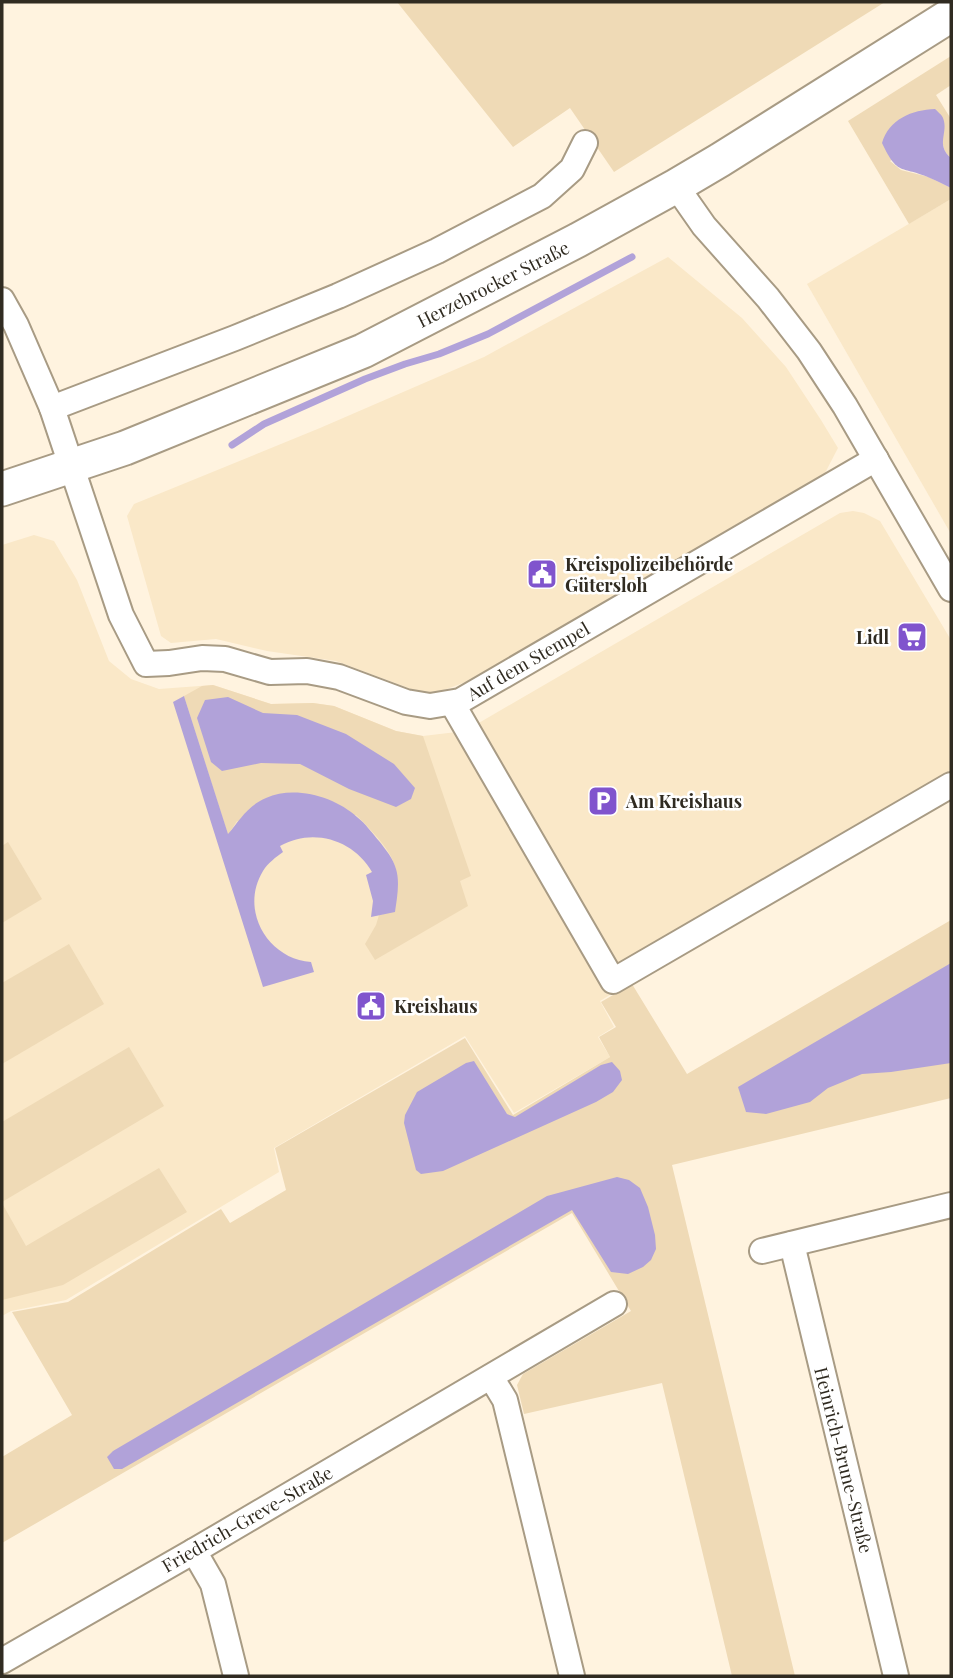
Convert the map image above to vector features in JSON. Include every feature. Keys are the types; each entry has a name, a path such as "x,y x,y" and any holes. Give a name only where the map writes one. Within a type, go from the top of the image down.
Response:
{"main road":[{"name":"Herzebrocker Straße","path":"2,489 141,441 363,351 676,186 951,15"}],"street":[{"path":"52,408 235,338 438,251 542,196 572,169 585,144"},
{"path":"676,186 704,226 768,298 809,351 845,406 951,589"},
{"path":"2,300 16,325 52,408 72,466"},
{"name":"Auf dem Stempel","path":"72,466 121,615 146,664 202,658 225,659 270,672 307,671 340,677 406,702 430,706 460,701 876,459"},
{"path":"453,703 613,981 951,786"},
{"path":"762,1251 951,1205"},
{"name":"Heinrich-Brune-Straße","path":"792,1244 896,1676"},
{"name":"Friedrich-Greve-Straße","path":"2,1661 614,1304"},
{"path":"491,1377 505,1400 572,1676"},
{"path":"194,1551 213,1584 236,1676"}],"shaded area":[{"path":"397,2 885,2 614,172 570,108 513,147"},
{"path":"951,56 951,85 936,95 951,119 951,158 945,152 943,144 944,128 890,161 901,170 929,177 951,188 951,199 909,224 848,121"},
{"path":"935,109 944,123 944,148 951,158 951,188 897,166 882,143 890,128 903,117 918,111"},
{"path":"951,199 951,534 807,284"},
{"path":"668,257 742,318 786,367 838,448 825,473 466,682 441,691 422,693 336,661 267,651 216,639 171,643 161,636 127,516 134,504 484,357"},
{"path":"853,511 880,521 951,640 951,770 602,974 613,993 600,1001 614,1027 598,1037 610,1057 514,1113 465,1036 274,1148 279,1172 66,1300 11,1311 2,1316 2,545 34,535 54,541 77,580 109,661 131,679 159,689 213,685 271,704 313,703 334,706 396,731 423,736 465,731 840,513"},
{"path":"213,685 271,704 313,703 334,706 396,731 423,736 471,876 460,881 468,906 375,960 365,944 379,915 395,911 396,871 386,848 356,815 237,821 228,835 184,696 202,686"},
{"path":"184,696 228,834 259,801 277,794 302,793 326,799 348,810 366,826 393,861 398,879 395,912 371,917 373,901 366,875 372,872 355,852 332,840 319,837 293,840 280,846 283,852 265,868 256,886 256,916 271,942 296,959 311,962 314,972 263,987 173,702"},
{"path":"228,697 263,713 297,715 346,734 394,764 415,788 411,799 396,807 349,789 300,764 261,763 222,771 211,762 197,718 205,700"},
{"path":"8,842 42,899 2,923 2,846"},
{"path":"951,920 951,1098 672,1165 795,1676 732,1676 662,1383 524,1414 517,1385 523,1374 631,1311 572,1213 2,1543 2,1457 72,1415 12,1312 68,1302 221,1209 230,1223 286,1190 275,1148 465,1038 513,1115 610,1057 599,1037 616,1027 601,1002 632,984 687,1074"},
{"path":"69,944 104,1004 2,1064 2,983"},
{"path":"951,963 951,1063 862,1074 828,1088 810,1102 766,1114 746,1112 738,1087"},
{"path":"129,1047 164,1106 2,1202 2,1122"},
{"path":"474,1061 507,1114 515,1117 601,1065 612,1062 620,1071 622,1080 613,1092 596,1102 443,1171 421,1174 416,1170 404,1123 405,1115 417,1092"},
{"path":"159,1168 187,1212 63,1285 2,1300 2,1203 26,1246"},
{"path":"617,1177 629,1180 640,1188 648,1207 656,1249 651,1260 643,1267 628,1274 611,1272 572,1210 122,1469 114,1469 107,1457 547,1196"}],"waterway":[{"path":"232,445 264,424 365,379 488,334 632,257"}],"place":[{"name":"Kreispolizeibehörde Gütersloh","path":"542,574"},
{"name":"Lidl","path":"912,637"},
{"name":"Am Kreishaus","path":"603,801"},
{"name":"Kreishaus","path":"371,1006"}]}
